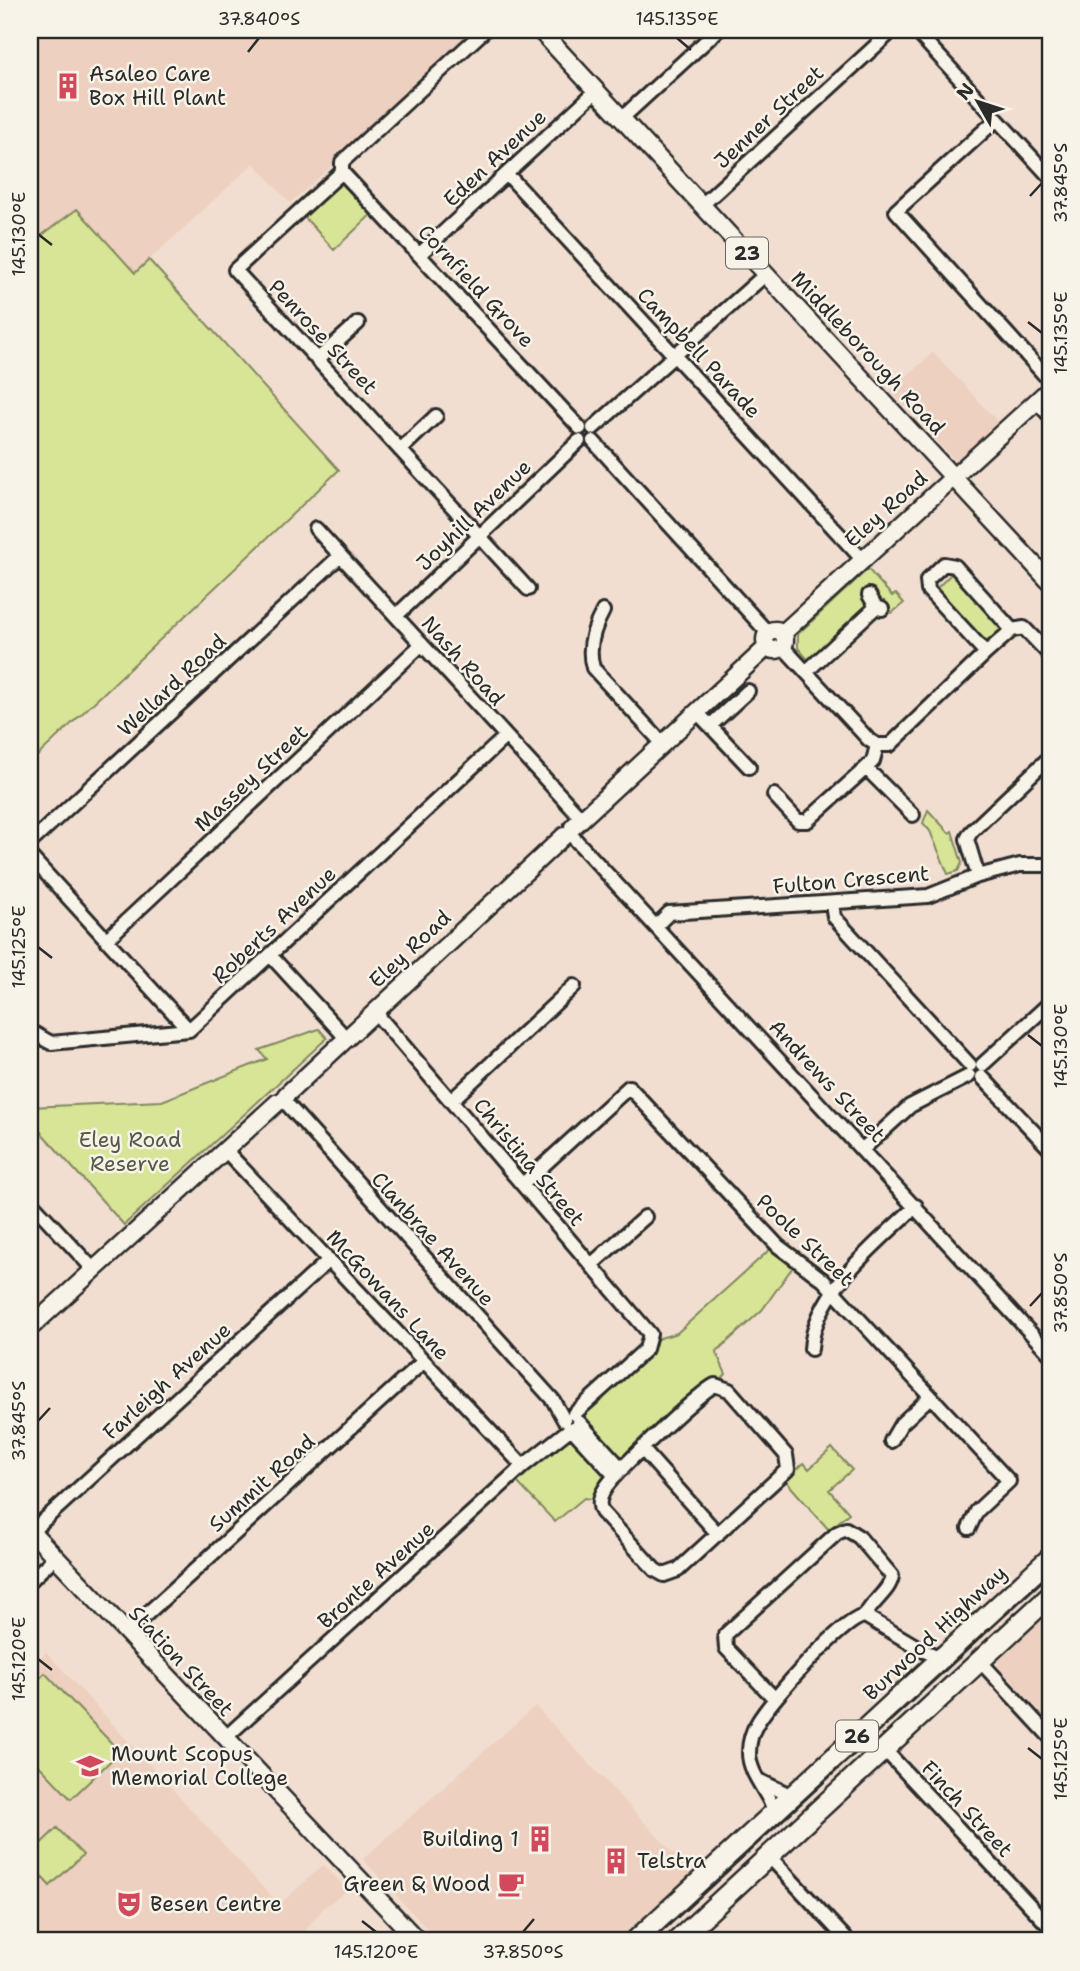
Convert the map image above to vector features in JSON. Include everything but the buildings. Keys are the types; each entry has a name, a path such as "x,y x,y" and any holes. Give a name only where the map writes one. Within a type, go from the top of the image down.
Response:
{"highway":[{"name":"Burwood Highway","path":"635,1941 1050,1558"},
{"name":"26","path":"677,1941 1050,1596"},
{"path":"664,1914 676,1926 692,1927"}],"main road":[{"name":"Middleborough Road","path":"540,30 1050,582"},
{"name":"Eley Road","path":"30,1328 283,1100 374,1011 573,830 696,712 1050,390"},
{"name":"Station Street","path":"30,1531 410,1939"}],"street":[{"path":"342,172 342,162 485,30"},
{"path":"622,118 718,30"},
{"name":"Jenner Street","path":"702,205 893,30"},
{"path":"915,30 1050,177"},
{"name":"Eden Avenue","path":"420,254 597,91"},
{"path":"997,119 896,211 1050,381"},
{"name":"Cornfield Grove","path":"342,172 775,640 869,740 877,745"},
{"name":"Penrose Street","path":"342,172 235,270 528,589"},
{"name":"Campbell Parade","path":"507,174 862,559"},
{"name":"Joyhill Avenue","path":"396,616 586,435 766,274"},
{"path":"317,360 358,323"},
{"path":"1037,402 1050,416"},
{"path":"400,450 436,416"},
{"name":"Nash Road","path":"316,529 505,737 573,830"},
{"name":"Wellard Road","path":"30,843 340,556"},
{"path":"986,653 928,590 927,580 944,564 955,566 1012,630"},
{"path":"806,672 879,608 869,595"},
{"path":"603,611 596,624 589,654 593,668 663,744"},
{"path":"774,795 798,821 807,821 873,761 877,745 890,745 1012,630 1024,628 1050,655"},
{"name":"Massey Street","path":"106,940 421,645"},
{"path":"710,725 748,691"},
{"path":"696,712 749,767"},
{"name":"Roberts Avenue","path":"189,1030 505,737"},
{"path":"978,876 967,839 971,832 1050,757"},
{"path":"866,768 913,816"},
{"name":"Andrews Street","path":"573,830 1050,1354"},
{"path":"30,856 189,1030"},
{"name":"Fulton Crescent","path":"657,925 669,913 928,896 978,876 1020,865 1050,866"},
{"path":"832,904 834,917 1050,1149"},
{"path":"270,955 346,1038"},
{"path":"451,1101 574,986"},
{"path":"863,1148 910,1106 976,1071 1050,1003"},
{"name":"Christina Street","path":"374,1011 650,1334 650,1341"},
{"path":"30,1031 51,1043 189,1030"},
{"name":"Poole Street","path":"523,1184 629,1087 778,1246 834,1292 1009,1481 977,1511 968,1528"},
{"name":"Clanbrae Avenue","path":"283,1100 618,1473"},
{"name":"McGowans Lane","path":"225,1150 523,1466"},
{"path":"30,1201 93,1270"},
{"path":"811,1349 812,1334 834,1292 859,1259 916,1206"},
{"path":"591,1265 645,1217"},
{"name":"Farleigh Avenue","path":"30,1531 329,1260"},
{"name":"Bronte Avenue","path":"225,1738 553,1440 595,1394 646,1349 650,1341"},
{"name":"Summit Road","path":"126,1633 424,1361"},
{"path":"720,1385 729,1390 786,1455 789,1464 786,1473 671,1574 659,1573 599,1507 605,1488 618,1473 707,1390 720,1385"},
{"path":"891,1441 901,1424 930,1397"},
{"path":"643,1450 718,1535"},
{"path":"775,1699 726,1648 725,1635 837,1533 846,1529 859,1537 892,1576 889,1586 873,1601 865,1616"},
{"path":"30,1581 55,1557"},
{"path":"775,1812 750,1765 750,1743 759,1719 824,1646 856,1618 865,1616 907,1642 942,1658"},
{"path":"907,1642 926,1673"},
{"path":"980,1661 1050,1737"},
{"name":"Finch Street","path":"884,1749 1050,1927"},
{"path":"760,1781 792,1796"},
{"path":"769,1856 848,1941"}],"shaded area":[{"name":"Asaleo Care Box Hill Plant","path":"30,30 485,30 290,203 254,163 135,273 77,209 30,244"},
{"path":"933,352 999,423 957,463 891,391"},
{"path":"1050,1612 1050,1722 998,1666 999,1660"},
{"name":"Mount Scopus Memorial College","path":"46,1652 279,1905 323,1865 348,1890 324,1907 297,1941 30,1941 30,1667"},
{"path":"535,1706 692,1873 618,1941 438,1941 363,1859"}],"green space":[{"path":"342,172 377,209 334,250 299,211"},
{"path":"77,209 135,273 149,260 339,470 30,763 30,244"},
{"path":"868,569 892,596 896,594 904,603 892,613 878,599 810,662 798,648 798,634"},
{"path":"954,571 1005,626 984,644 935,590"},
{"path":"928,810 949,833 952,831 962,863 958,871 948,874 930,831 923,823"},
{"name":"Eley Road Reserve","path":"319,1029 327,1038 124,1225 30,1120 30,1107 162,1101 267,1059 259,1050"},
{"path":"776,1244 797,1261 762,1310 716,1352 726,1374 600,1500 584,1498 555,1522 514,1479 579,1420 595,1394 650,1341 677,1333"},
{"path":"832,1448 852,1470 829,1490 849,1513 829,1530 785,1480 804,1463 809,1469"},
{"path":"45,1673 120,1752 71,1799 30,1756 30,1688"},
{"path":"57,1828 83,1855 50,1886 30,1864 30,1854"}],"tram line":[{"path":"652,1941 1050,1574"}],"place":[{"name":"Asaleo Care Box Hill Plant","path":"68,86"},
{"name":"Mount Scopus Memorial College","path":"90,1766"},
{"name":"Building 1","path":"540,1839"},
{"name":"Telstra","path":"616,1861"},
{"name":"Green & Wood","path":"511,1884"},
{"name":"Besen Centre","path":"129,1904"}]}
